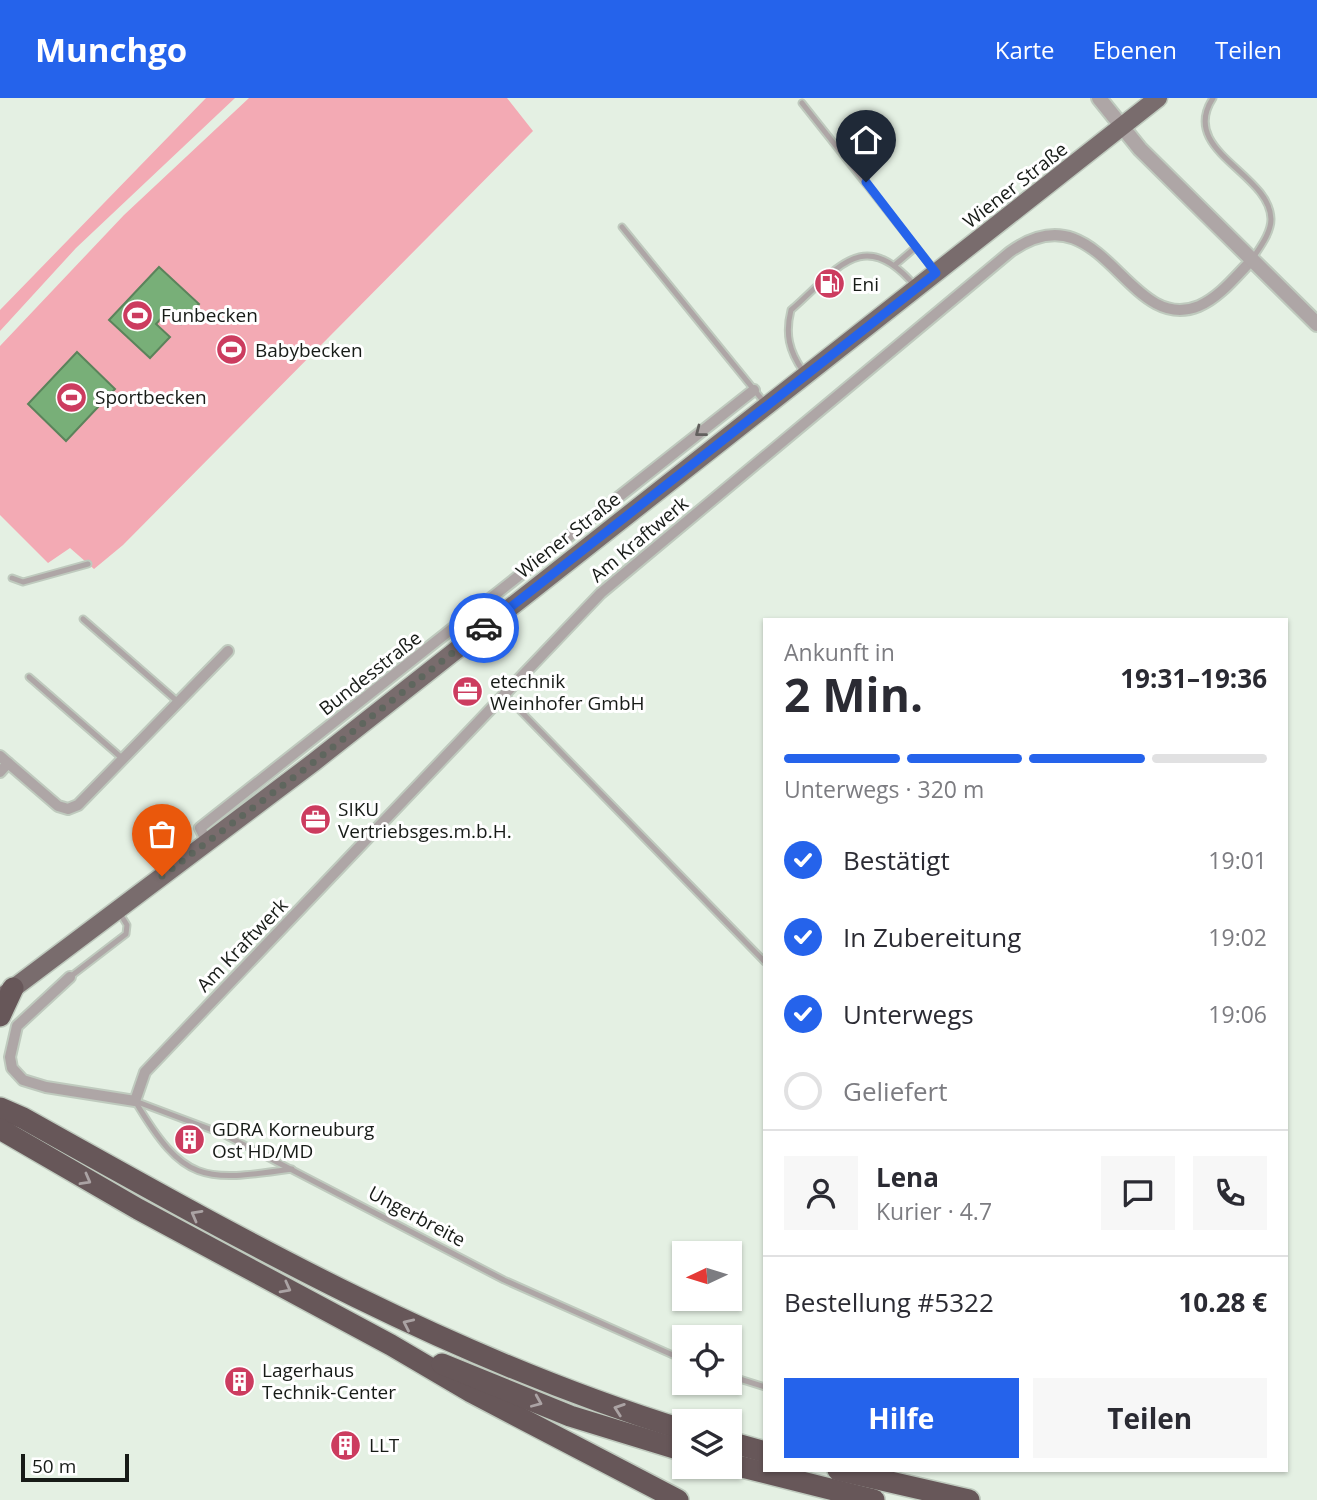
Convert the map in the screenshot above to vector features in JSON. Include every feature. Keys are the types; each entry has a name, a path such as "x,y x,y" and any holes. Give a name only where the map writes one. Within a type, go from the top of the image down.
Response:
{"highway":[{"path":"0,1016 6,993"},
{"path":"0,1093 23,1118"},
{"path":"0,1108 23,1118 256,1248 415,1327 561,1388 672,1426"},
{"path":"0,1129 26,1147 391,1345 471,1392 678,1500"},
{"path":"0,1138 26,1147"},
{"path":"391,1345 570,1416 672,1447"},
{"path":"742,1445 763,1451"},
{"path":"742,1467 763,1471"},
{"path":"766,1472 876,1493 969,1500"},
{"path":"841,1472 876,1493"}],"main road":[{"name":"Wiener Straße","path":"6,993 206,842 309,755 766,405 1122,129 1158,98"}],"street":[{"path":"1099,98 1122,129 1251,261 1317,324"},
{"name":"Am Kraftwerk","path":"135,1101 145,1072 601,593 1021,245 1047,236 1083,242 1094,247 1146,297 1172,310 1199,306 1214,298 1251,261"},
{"name":"Bundesstraße","path":"309,755 754,390"},
{"path":"3,764 58,806 68,809 78,805 228,651"},
{"path":"70,978 17,1026 10,1057 12,1068 23,1080 46,1087 135,1101"}],"lane":[{"path":"1213,98 1206,112 1209,138 1259,192 1269,210 1270,229 1251,261"},
{"path":"802,103 936,273"},
{"path":"622,228 766,405"},
{"path":"896,264 916,247"},
{"path":"806,374 794,358 788,339 791,310 848,260 869,255 896,264 917,288"},
{"path":"12,579 23,582 88,564"},
{"path":"83,619 178,702"},
{"path":"29,677 123,759"},
{"path":"504,694 763,960"},
{"path":"70,978 126,934 127,925 117,910"},
{"path":"135,1101 154,1133 174,1157 200,1174 240,1177 292,1169"},
{"name":"Ungerbreite","path":"135,1101 223,1134 504,1280 672,1355"},
{"path":"742,1380 763,1386"}],"shaded area":[{"path":"206,98 235,98 76,248 0,331 0,310"},
{"path":"249,98 507,98 533,131 123,545 94,569 70,548 48,563 0,515 0,346 124,215"},
{"name":"Funbecken","path":"159,267 199,304 181,324 168,311 156,324 170,337 150,358 109,320"},
{"name":"Sportbecken","path":"77,352 115,389 66,441 28,404"}],"way so far":[{"path":"162,876 314,762 484,628"}],"place":[{"name":"Eni","path":"829,284"},
{"name":"Funbecken","path":"138,315"},
{"name":"Babybecken","path":"232,350"},
{"name":"Sportbecken","path":"72,397"},
{"name":"etechnik Weinhofer GmbH","path":"467,692"},
{"name":"SIKU Vertriebsges.m.b.H.","path":"315,820"},
{"name":"GDRA Korneuburg Ost HD/MD","path":"189,1140"},
{"name":"Lagerhaus Technik-Center","path":"239,1381"},
{"name":"LLT","path":"346,1445"}],"route":[{"path":"484,628 936,273 866,182"}]}
